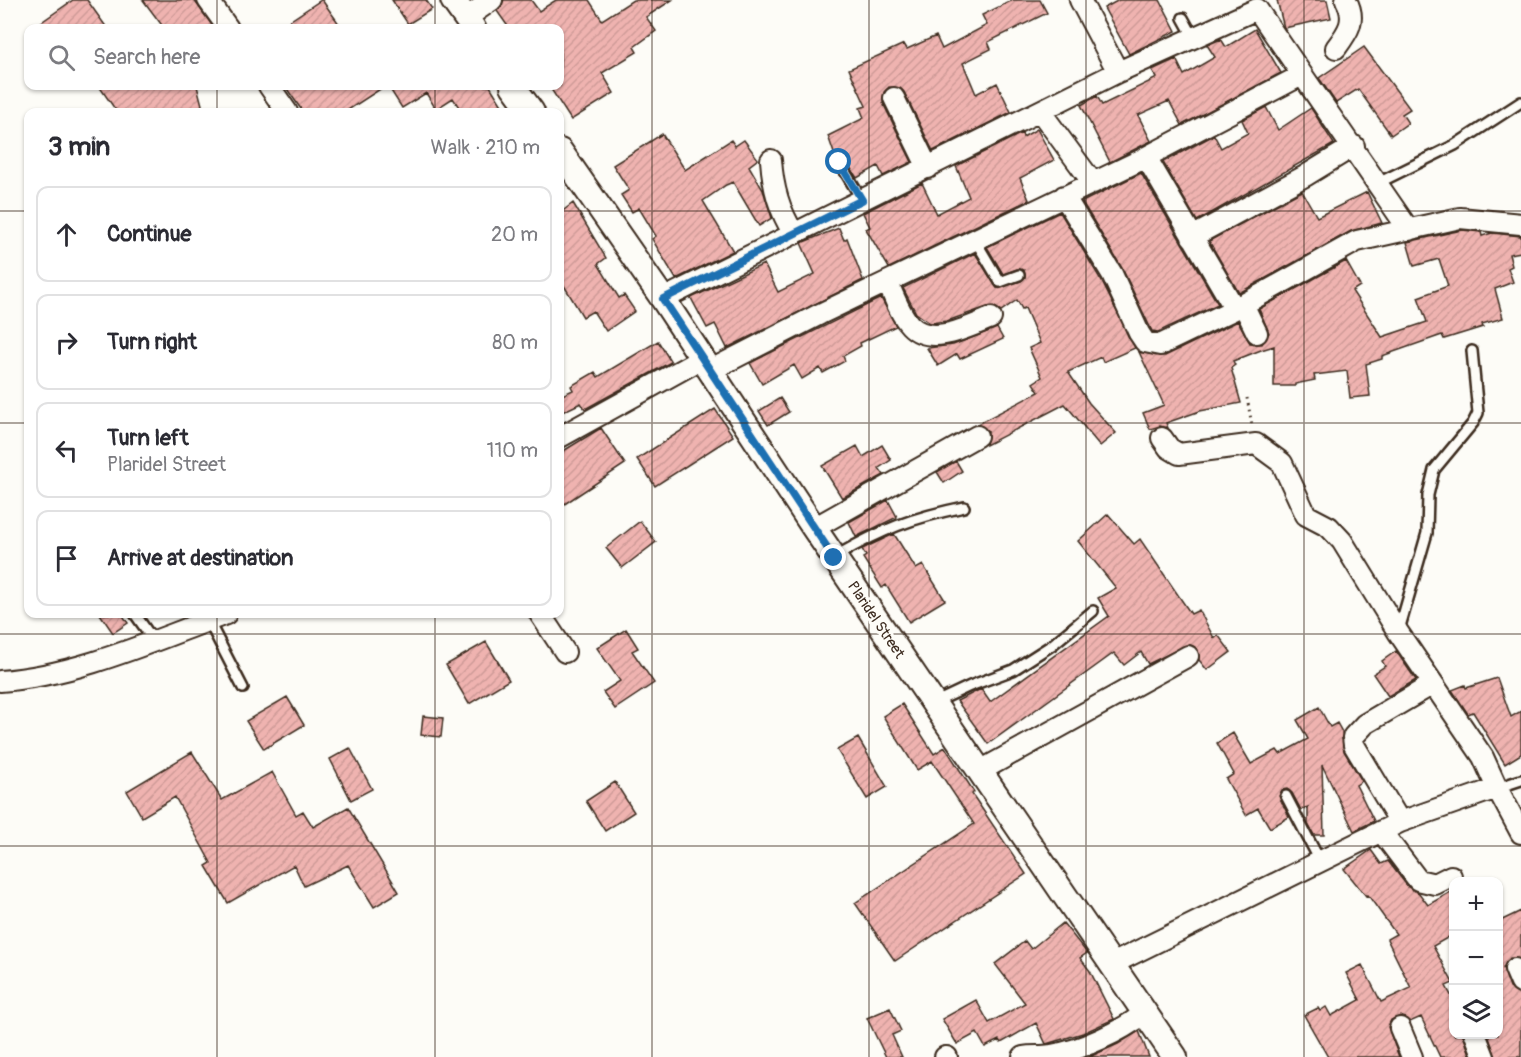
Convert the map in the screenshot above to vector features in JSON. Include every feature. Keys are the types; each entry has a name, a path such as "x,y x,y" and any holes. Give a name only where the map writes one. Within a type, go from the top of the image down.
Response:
{"street":[{"path":"208,0 225,24"},
{"path":"464,16 492,0"},
{"path":"1080,0 1119,72"},
{"path":"1335,48 1350,30 1353,11 1347,0"},
{"path":"663,299 1119,72 1194,38 1255,3 1409,230"},
{"path":"564,435 707,364 888,283 1147,157 1302,75"},
{"path":"272,90 284,108"},
{"path":"516,90 529,108"},
{"path":"894,98 928,168"},
{"path":"1040,111 1093,183"},
{"path":"1192,237 1305,176 1354,146"},
{"name":"Plaridel Street","path":"564,157 707,364 834,558 1112,964 1173,1057"},
{"path":"1147,157 1192,237 1257,333"},
{"path":"771,160 775,194 782,215 794,234"},
{"path":"1064,196 1112,274 1145,342 1160,345 1239,307 1357,241 1460,218 1521,224"},
{"path":"888,283 911,326 923,334 955,332 991,318"},
{"path":"564,426 580,426"},
{"path":"814,528 977,436"},
{"path":"1162,438 1169,448 1179,454 1256,444 1282,463 1306,515 1329,528 1342,541 1398,632 1483,757 1521,833"},
{"path":"0,681 35,678 85,665 214,618"},
{"path":"543,618 565,652"},
{"path":"980,771 1188,656"},
{"path":"1400,822 1354,745 1353,737 1365,724 1433,684"},
{"path":"1112,964 1400,822 1497,788"},
{"path":"1381,831 1418,880 1436,884 1451,876"},
{"path":"1023,1057 1050,1056 1123,1030 1145,1013"},
{"path":"1400,1028 1412,1057"},
{"path":"1477,1039 1484,1057"}],"lane":[{"path":"1183,18 1194,38"},
{"path":"1378,183 1455,145 1521,102"},
{"path":"839,162 862,200"},
{"path":"975,240 997,280 1001,282 1019,275"},
{"path":"1398,632 1427,533 1428,495 1434,470 1473,423 1478,413 1472,351"},
{"path":"834,558 882,530 919,516 964,507"},
{"path":"933,703 1013,670 1052,645 1093,611"},
{"path":"138,618 154,641"},
{"path":"217,618 243,688"},
{"path":"1497,788 1521,780"},
{"path":"1286,796 1320,861"}],"path":[{"path":"1247,398 1256,444"}],"building":[{"path":"73,0 87,0 104,24 39,24"},
{"path":"143,0 194,0 211,24 161,24"},
{"path":"321,0 339,24 285,24"},
{"path":"392,0 426,0 432,9 408,24"},
{"path":"504,0 531,0 539,11 556,0 589,0 602,20 633,0 672,0 646,17 656,31 634,47 637,52 602,73 614,93 571,120 552,90 564,90 564,24 506,24 497,11"},
{"path":"1013,0 1040,0 1047,13 988,42 991,49 963,63 976,94 997,83 1011,112 933,151 904,92 900,88 889,87 884,92 883,103 912,162 883,176 878,166 857,178 844,158 835,156 828,136 864,118 860,108 866,106 849,69 904,44 907,49 936,36 942,49 987,25 982,15"},
{"path":"1119,0 1160,0 1176,31 1129,54 1104,8"},
{"path":"1277,0 1327,0 1331,18 1284,28"},
{"path":"1255,29 1281,73 1182,125 1169,101 1138,115 1151,141 1110,162 1081,105 1097,96 1102,105 1157,78 1152,70 1176,59 1184,75 1215,57 1207,45 1221,39 1226,47"},
{"path":"1364,47 1410,109 1402,114 1408,123 1391,135 1358,89 1336,103 1319,78"},
{"path":"102,90 198,90 202,105 201,108 114,108"},
{"path":"288,90 379,90 351,108 300,108"},
{"path":"391,90 492,90 503,107 459,108 453,98 435,108 426,93 402,108"},
{"path":"1266,107 1278,130 1311,108 1334,144 1197,221 1163,162 1214,135 1221,148 1248,133 1242,120"},
{"path":"1037,129 1054,160 1020,178 1029,200 889,268 866,229 870,227 863,213 922,183 937,214 969,197 956,166 1022,133 1023,137"},
{"path":"662,134 685,170 731,140 735,146 744,140 758,159 749,166 763,190 772,218 759,226 733,182 726,185 703,201 733,251 676,279 652,239 656,236 639,208 632,212 621,195 629,190 613,165"},
{"path":"1141,173 1218,304 1158,332 1152,331 1122,268 1082,202"},
{"path":"1302,191 1317,217 1367,192 1382,223 1351,231 1239,293 1209,241"},
{"path":"573,203 606,258 598,264 619,298 624,295 635,311 606,331 593,311 583,317 564,286 564,210"},
{"path":"1060,212 1101,280 1135,348 1103,362 1101,357 1068,372 1089,403 1116,433 1100,446 1065,404 986,445 988,431 977,424 1039,392 1033,383 1042,377 1029,348 1040,343 1025,308 1022,309 1017,300 1001,311 993,306 987,307 947,321 930,323 916,313 903,288 975,253 997,288 1021,281 1025,277 1024,270 1017,269 1003,274 987,247"},
{"path":"839,228 844,240 847,238 863,280 727,348 715,324 707,328 691,298 764,264 778,292 815,274 801,243"},
{"path":"1462,230 1481,232 1482,236 1492,233 1521,236 1521,252 1509,254 1512,266 1508,268 1513,282 1495,289 1503,318 1444,339 1442,335 1366,364 1370,396 1350,398 1347,371 1314,375 1315,380 1295,384 1295,386 1274,386 1274,346 1261,350 1233,361 1235,365 1231,368 1241,403 1200,411 1166,423 1168,428 1160,426 1150,429 1143,413 1164,405 1139,352 1165,356 1238,321 1250,343 1262,344 1269,333 1259,309 1346,261 1360,286 1352,291 1382,337 1427,322 1418,297 1448,286 1439,259 1414,266 1407,242"},
{"path":"881,298 896,326 860,343 861,346 843,356 845,361 823,373 820,368 802,379 794,365 762,384 750,363"},
{"path":"997,328 1003,339 960,359 957,354 938,366 927,348 953,345"},
{"path":"658,341 671,362 585,409 581,403 564,411 564,394 573,390 571,386 595,372 598,377"},
{"path":"780,398 789,412 768,425 759,411"},
{"path":"715,409 733,436 655,486 637,459"},
{"path":"601,428 625,464 564,504 564,451"},
{"path":"882,445 891,460 879,468 884,475 842,498 822,466 857,446 863,457"},
{"path":"956,461 962,471 944,483 937,472"},
{"path":"888,500 897,517 856,537 849,522"},
{"path":"1108,514 1134,544 1140,539 1191,614 1199,610 1214,638 1218,635 1231,652 1207,670 1199,660 1198,650 1189,644 1148,664 1141,652 1124,665 1114,653 988,744 957,701 981,689 990,702 1109,616 1098,598 1116,588 1078,541"},
{"path":"640,521 656,542 622,568 606,548"},
{"path":"894,534 916,569 923,565 945,600 909,622 886,585 882,588 863,558 866,556 862,549"},
{"path":"103,618 125,618 128,623 113,633"},
{"path":"626,629 638,648 632,651 654,683 615,709 603,692 620,681 597,648"},
{"path":"486,642 509,680 469,704 446,665"},
{"path":"1396,651 1416,680 1388,696 1373,674 1385,666 1382,661"},
{"path":"1497,678 1511,717 1521,711 1521,754 1505,764 1473,712 1468,714 1452,690"},
{"path":"287,697 304,725 264,749 246,721"},
{"path":"902,704 934,754 945,747 974,792 972,794 1026,874 895,961 855,903 974,824 932,761 917,770 883,716"},
{"path":"1319,707 1330,727 1337,723 1342,732 1344,751 1362,781 1356,785 1374,821 1354,831 1322,765 1324,835 1314,835 1308,824 1308,807 1301,810 1292,793 1287,789 1282,790 1279,796 1289,817 1270,828 1258,808 1246,815 1226,779 1234,774 1217,743 1233,733 1251,764 1277,750 1280,754 1308,739 1297,720"},
{"path":"423,716 443,718 441,737 421,735"},
{"path":"858,738 887,787 867,799 837,750"},
{"path":"350,748 372,789 351,800 330,759"},
{"path":"192,752 222,800 272,772 296,815 303,811 313,827 348,807 399,892 374,907 348,865 304,886 294,865 228,903 206,866 211,863 175,797 142,817 127,791"},
{"path":"615,782 634,812 605,831 586,801"},
{"path":"1371,850 1381,864 1388,861 1408,887 1419,893 1428,905 1449,893 1449,937 1433,946 1449,976 1449,985 1446,986 1449,992 1449,1039 1464,1039 1471,1057 1440,1057 1421,1017 1410,1022 1401,1016 1391,1020 1388,1027 1399,1057 1328,1057 1304,1015 1326,1007 1331,1016 1360,1000 1346,973 1362,965 1381,1002 1411,988 1387,939 1396,934 1368,895 1366,896 1344,869"},
{"path":"1521,911 1521,959 1510,958 1503,968 1503,931 1503,920"},
{"path":"1063,923 1087,953 1080,958 1090,971 1114,1019 1083,1033 1046,1044 1036,1023 1001,1043 999,1040 985,1047 977,1033 957,1044 942,1019 976,1000 989,1023 1025,1003 995,964 1025,941 1031,949"},
{"path":"1503,968 1510,988 1521,995 1521,1057 1496,1057 1489,1039 1503,1039"},
{"path":"890,1008 901,1031 892,1035 902,1057 886,1057 867,1018"},
{"path":"1139,1031 1149,1057 1089,1057 1118,1044"}],"route":[{"path":"834,558 663,299 862,200 839,162"}]}
